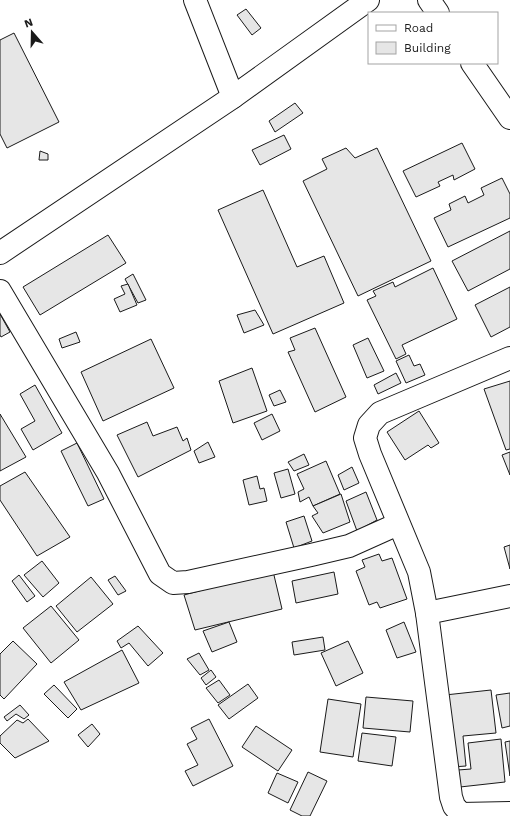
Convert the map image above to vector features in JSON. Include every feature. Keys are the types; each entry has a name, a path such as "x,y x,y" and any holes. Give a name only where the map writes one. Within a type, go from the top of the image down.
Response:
{"street":[{"path":"195,0 233,96"},
{"path":"0,253 233,96 368,0"},
{"path":"429,0 437,12"},
{"path":"473,64 510,118"},
{"path":"0,292 108,474 160,574 173,583 196,580 349,546 398,524"},
{"path":"510,358 380,413 369,425 365,438 370,454 418,572 427,613 451,798 454,806 461,815 510,814"},
{"path":"427,613 510,596"}],"building":[{"path":"246,9 261,28 252,35 237,15"},
{"path":"14,33 59,122 7,148 0,134 0,40"},
{"path":"295,103 303,113 275,132 269,121"},
{"path":"284,135 291,149 260,165 252,150"},
{"path":"462,143 475,169 454,180 453,175 438,182 440,186 416,197 403,171"},
{"path":"346,148 355,158 377,148 431,261 358,296 303,181 327,169 322,159"},
{"path":"40,151 48,154 48,160 39,160"},
{"path":"502,178 510,194 510,218 448,247 434,218 451,210 449,204 465,196 468,203 484,195 481,188"},
{"path":"263,190 297,267 324,256 344,303 273,334 218,210"},
{"path":"510,231 510,269 468,291 452,261"},
{"path":"108,235 126,263 40,315 23,287"},
{"path":"433,268 457,319 402,345 406,354 396,359 367,300 376,296 373,291 393,282 395,287"},
{"path":"133,274 146,300 138,303 125,279"},
{"path":"128,284 137,305 120,312 114,299 125,294 121,286"},
{"path":"510,287 510,327 491,337 475,305"},
{"path":"255,310 264,325 244,333 237,315"},
{"path":"0,314 10,332 1,337 0,335"},
{"path":"315,328 346,397 315,412 288,352 295,350 290,338"},
{"path":"76,332 80,342 62,348 59,339"},
{"path":"368,338 384,371 367,378 353,345"},
{"path":"151,339 174,388 103,421 81,372"},
{"path":"409,355 414,366 420,364 425,375 406,383 396,361"},
{"path":"252,368 267,411 233,423 219,381"},
{"path":"396,373 401,383 378,394 374,385"},
{"path":"510,381 510,449 506,450 484,389"},
{"path":"35,385 62,433 33,450 21,429 35,421 20,394"},
{"path":"280,390 286,402 274,406 269,395"},
{"path":"419,411 439,443 431,448 428,445 405,460 387,432"},
{"path":"0,414 26,457 0,471"},
{"path":"272,414 280,431 262,440 254,423"},
{"path":"147,422 153,436 177,427 183,441 187,438 191,450 138,477 117,435"},
{"path":"208,442 215,457 199,463 194,451"},
{"path":"77,443 104,499 88,506 61,451"},
{"path":"510,452 510,475 502,455"},
{"path":"304,454 309,465 294,471 288,462"},
{"path":"326,461 340,494 313,506 309,497 300,502 298,492 304,489 297,474"},
{"path":"352,467 359,483 344,490 338,475"},
{"path":"288,469 295,494 281,498 274,473"},
{"path":"25,472 70,537 37,556 0,500 0,486"},
{"path":"257,476 260,489 264,488 267,501 249,505 243,480"},
{"path":"366,492 377,520 357,531 346,501"},
{"path":"341,494 350,522 323,533 312,516 318,513 313,506"},
{"path":"304,516 312,541 294,548 286,522"},
{"path":"510,545 510,569 504,547"},
{"path":"379,554 382,561 392,558 407,599 380,608 377,602 369,605 356,571 365,567 362,560"},
{"path":"42,561 59,583 43,597 24,575"},
{"path":"273,571 282,609 195,630 184,595"},
{"path":"334,572 338,594 296,603 292,581"},
{"path":"19,575 35,596 27,602 12,581"},
{"path":"115,576 126,591 118,595 108,580"},
{"path":"91,577 113,604 77,632 56,606"},
{"path":"51,606 79,640 51,663 23,628"},
{"path":"229,622 237,642 212,652 203,631"},
{"path":"404,622 416,652 397,658 386,630"},
{"path":"138,626 163,653 148,666 129,643 121,648 117,641"},
{"path":"323,637 325,650 294,655 292,642"},
{"path":"13,641 37,664 4,699 0,695 0,654"},
{"path":"348,641 363,673 336,686 321,653"},
{"path":"122,650 139,683 81,710 64,682"},
{"path":"199,653 209,670 200,675 187,659"},
{"path":"211,670 216,677 206,685 201,678"},
{"path":"219,680 230,695 218,703 206,688"},
{"path":"248,684 258,698 229,719 218,705"},
{"path":"54,685 77,709 68,718 44,694"},
{"path":"491,690 496,733 463,736 466,766 452,767 445,695"},
{"path":"510,693 510,726 502,728 496,695"},
{"path":"366,697 413,701 410,732 363,728"},
{"path":"328,699 361,704 353,757 320,752"},
{"path":"20,705 29,715 24,719 16,714 7,721 4,717"},
{"path":"28,719 49,741 15,758 0,743 0,736 17,720 23,723"},
{"path":"209,719 233,766 193,786 185,771 198,765 187,744 197,739 191,728"},
{"path":"92,724 100,734 88,747 78,735"},
{"path":"256,726 292,750 278,771 242,747"},
{"path":"362,733 396,737 392,766 358,761"},
{"path":"501,739 505,782 460,787 458,770 471,769 468,743"},
{"path":"510,741 510,776 505,742"},
{"path":"308,772 327,781 310,816 302,816 290,810"},
{"path":"277,773 298,782 288,803 268,793"}]}
